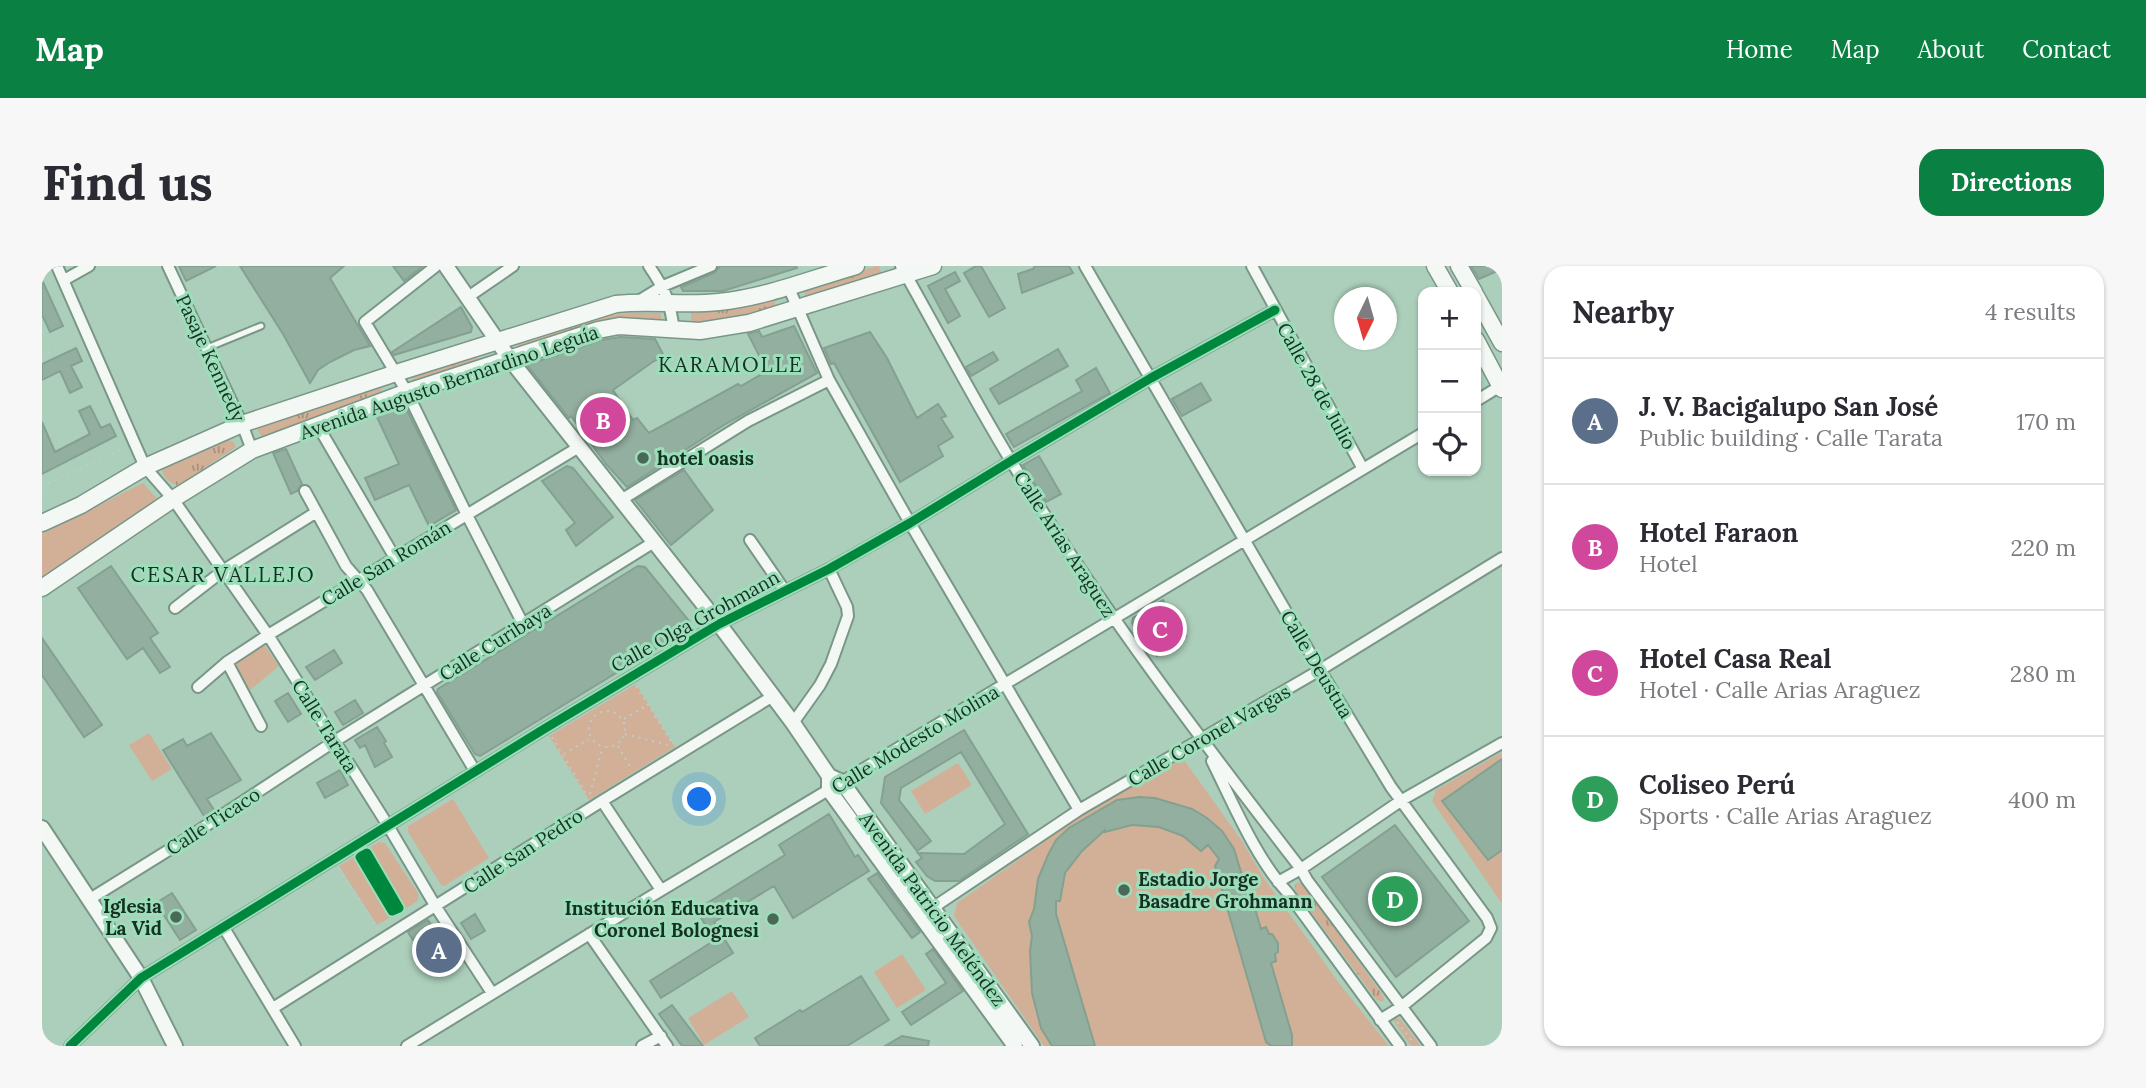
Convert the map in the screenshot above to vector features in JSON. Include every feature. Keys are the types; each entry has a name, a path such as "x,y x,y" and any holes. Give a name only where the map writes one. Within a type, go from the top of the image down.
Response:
{"main road":[{"name":"Avenida Augusto Bernardino Leguía","path":"42,523 80,505 145,467 242,424 605,307 637,302 716,302 745,299 856,266"},
{"name":"Avenida Augusto Bernardino Leguía","path":"42,588 251,450 407,392 579,335 619,326 674,331 729,327 749,323 904,270 933,266"},
{"path":"1435,266 1447,287"},
{"path":"1459,266 1470,287"},
{"path":"1481,307 1502,343"},
{"path":"1481,349 1502,386"}],"street":[{"name":"Calle Tarata","path":"57,266 145,467 173,499 268,635 492,993"},
{"path":"64,280 89,266"},
{"name":"Pasaje Kennedy","path":"168,266 242,424 251,450"},
{"path":"436,266 365,322 407,392 523,624"},
{"name":"Avenida Patricio Meléndez","path":"446,266 509,358 719,624 793,723 919,916 1015,1046"},
{"path":"468,298 513,266"},
{"path":"649,266 670,302 674,331"},
{"path":"637,302 663,286 711,266"},
{"name":"Calle Deustua","path":"1085,266 1391,787 1487,918 1491,928 1486,938 1401,1007 1380,1020"},
{"name":"Calle 28 de Julio","path":"1252,266 1363,469"},
{"name":"Calle Arias Araguez","path":"904,270 1011,461 1113,618 1201,740 1301,869 1431,1046"},
{"path":"788,286 829,380 1079,810"},
{"name":"Calle Olga Grohmann","path":"70,1046 141,978 387,824 719,624 829,569 1151,378 1275,310"},
{"path":"621,500 748,421 829,380"},
{"path":"1481,398 1502,386"},
{"path":"318,426 395,558"},
{"name":"Calle Modesto Molina","path":"407,1046 833,783 1006,684 1418,436"},
{"name":"Calle San Román","path":"198,687 227,662 268,635 579,447"},
{"path":"305,491 346,566 367,590 475,771"},
{"path":"175,608 224,570 315,513"},
{"path":"750,540 785,591"},
{"name":"Calle Curibaya","path":"335,741 654,542"},
{"name":"Calle Coronel Vargas","path":"919,916 1079,810 1320,670 1502,558"},
{"path":"793,723 820,685 848,616 847,607 829,569"},
{"path":"227,662 261,726"},
{"name":"Calle San Pedro","path":"273,1008 773,696"},
{"name":"Calle Arias Araguez","path":"1201,740 1245,827 1278,882 1400,1046"},
{"name":"Calle Ticaco","path":"90,898 172,848 335,741"},
{"path":"1278,882 1402,800 1502,743"},
{"name":"Avenida Patricio Meléndez","path":"833,783 933,908 1032,1046"},
{"path":"601,801 661,890"},
{"path":"42,828 141,978 175,1046"},
{"path":"224,928 295,1046"},
{"path":"589,934 664,1041 642,1046"},
{"path":"943,948 956,940"}],"lane":[{"path":"206,348 261,326"}],"path":[{"path":"385,353 468,298"},
{"path":"42,356 71,343"},
{"path":"46,497 42,488 120,450"},
{"path":"624,733 674,747 635,686"},
{"path":"623,720 647,705"},
{"path":"610,711 623,720 624,733 617,745 602,747 591,738 590,722 598,713 610,711"},
{"path":"551,736 589,799 602,747"},
{"path":"563,755 591,738"},
{"path":"617,745 633,772"},
{"path":"332,859 384,939"},
{"path":"359,873 350,878 365,893 372,913 380,908"},
{"path":"1397,1021 1416,1046"}],"green space":[{"path":"877,266 882,276 806,298 803,288"},
{"path":"774,298 776,308 729,319 691,322 691,311 725,309"},
{"path":"661,313 661,320 613,319 520,347 517,344 602,316"},
{"path":"475,354 478,360 413,384 412,373"},
{"path":"379,385 382,391 262,437 256,428"},
{"path":"229,440 234,442 236,447 178,486 164,476 162,466"},
{"path":"143,483 160,502 42,583 42,534"},
{"path":"263,643 279,666 250,690 233,663"},
{"path":"636,684 675,747 589,800 549,736"},
{"path":"149,733 172,769 152,781 129,745"},
{"path":"1502,752 1502,904 1432,801 1436,790"},
{"name":"Estadio Jorge Basadre Grohmann","path":"1182,757 1242,841 1263,877 1339,983 1389,1046 1044,1046 954,916 957,903 1083,814"},
{"path":"958,763 972,785 925,814 911,791"},
{"path":"453,799 489,858 444,886 408,832 408,826"},
{"path":"379,842 385,843 418,893 418,901 377,925 339,866"},
{"path":"1298,882 1303,885 1384,1000 1381,1002 1376,999 1295,890 1295,884"},
{"path":"902,954 926,990 897,1008 874,972"},
{"path":"732,991 749,1017 704,1045 688,1018"},
{"path":"1398,1018 1421,1046 1411,1046 1393,1020"}],"building":[{"path":"179,266 216,266 186,281"},
{"path":"240,266 344,266 330,278 370,346 354,350 330,362 318,370 310,383"},
{"path":"393,266 423,266 404,281"},
{"path":"720,266 797,268 723,291 683,291 681,287 714,273"},
{"path":"981,266 1005,308 989,317 964,273"},
{"path":"1035,266 1069,266 1073,273 1022,293 1018,274"},
{"path":"1471,266 1502,266 1502,269 1479,279"},
{"path":"955,272 960,281 945,289 960,316 948,323 928,286"},
{"path":"42,280 63,326 50,332 42,315"},
{"path":"461,307 472,327 471,332 394,355 392,352"},
{"path":"794,326 817,373 724,425 627,487 527,365 601,340 620,337 655,339 664,356 613,390 633,420 637,418 649,433 767,371 748,334 759,331 762,337"},
{"path":"870,332 887,358 917,418 938,404 946,416 941,418 953,437 938,446 943,456 900,482 824,348"},
{"path":"76,348 82,361 71,366 82,387 70,393 60,371 42,380 42,364"},
{"path":"1058,349 1068,366 999,404 990,389"},
{"path":"993,352 998,360 971,376 966,367"},
{"path":"1096,368 1110,393 1014,447 1006,434 1082,391 1076,380"},
{"path":"1201,383 1211,400 1182,416 1172,399"},
{"path":"404,404 456,510 429,526 409,485 375,500 365,478 399,464 376,415"},
{"path":"90,406 101,428 110,424 116,436 42,474 42,422 55,452 90,434 79,411"},
{"path":"286,449 302,484 291,494 273,453"},
{"path":"1039,456 1061,494 1046,502 1023,465"},
{"path":"567,466 573,468 613,517 576,546 566,530 575,523 542,481"},
{"path":"684,470 713,510 671,545 635,500"},
{"path":"111,566 158,633 150,638 170,667 160,673 143,648 127,659 78,588"},
{"path":"638,566 645,567 690,622 690,628 480,756 475,754 437,692 438,689"},
{"path":"1163,600 1186,636 1157,656 1132,623 1133,618"},
{"path":"42,638 102,725 84,737 42,675"},
{"path":"334,650 342,663 315,680 306,667"},
{"path":"288,693 301,714 288,722 275,701"},
{"path":"355,700 363,713 343,725 335,712"},
{"path":"377,727 392,757 375,767 365,745 360,748 355,740"},
{"path":"964,730 1028,834 959,881 935,881 927,876 916,862 922,858 918,853 964,854 1005,824 961,752 901,788 899,800 931,841 917,851 881,803 885,777"},
{"path":"211,733 241,780 207,799 214,810 204,816 163,750 183,739 187,746"},
{"path":"1502,759 1502,850 1488,860 1442,801"},
{"path":"340,770 348,785 325,798 317,783"},
{"path":"1155,798 1192,809 1222,831 1234,849 1261,929 1266,927 1278,943 1276,961 1271,963 1292,1035 1292,1046 1271,1046 1266,1042 1215,866 1219,859 1208,845 1201,851 1183,836 1159,827 1132,825 1105,830 1082,851 1065,873 1060,901 1056,901 1056,914 1095,1046 1052,1046 1041,1028 1032,993 1032,936 1029,922 1034,909 1038,879 1056,840 1069,828 1117,800"},
{"path":"829,814 855,857 858,855 869,871 793,918 774,886 714,922 733,953 661,998 650,981 715,940 696,910 785,855 779,845"},
{"path":"1395,825 1469,921 1396,977 1322,877"},
{"path":"877,873 920,932 912,938 868,879"},
{"name":"Iglesia La Vid","path":"172,893 196,930 180,940 156,903"},
{"path":"475,914 485,931 471,939 461,923"},
{"path":"428,920 452,959 441,966 421,935 413,940 408,932"},
{"path":"933,949 963,991 911,1025 902,1012 946,983 926,954"},
{"path":"861,976 889,1020 847,1046 760,1046 755,1038"},
{"path":"672,1005 703,1046 682,1046 659,1014"},
{"path":"902,1036 929,1041 928,1046 885,1046"}],"cycle path":[{"path":"70,1046 141,978 544,729 719,624 829,569 1151,378 1275,310"},
{"path":"367,853 399,908 392,911 360,857 367,853"}],"place":[{"name":"Hotel Faraon","path":"603,420"},
{"name":"hotel oasis","path":"643,458"},
{"name":"Hotel Casa Real","path":"1160,629"},
{"name":"Estadio Jorge Basadre Grohmann","path":"1124,890"},
{"name":"Coliseo Perú","path":"1395,899"},
{"name":"Iglesia La Vid","path":"176,917"},
{"name":"Institución Educativa Coronel Bolognesi","path":"773,919"},
{"name":"J. V. Bacigalupo San José","path":"439,950"}],"district":[{"name":"KARAMOLLE","path":"731,365"},
{"name":"CESAR VALLEJO","path":"223,575"}]}
